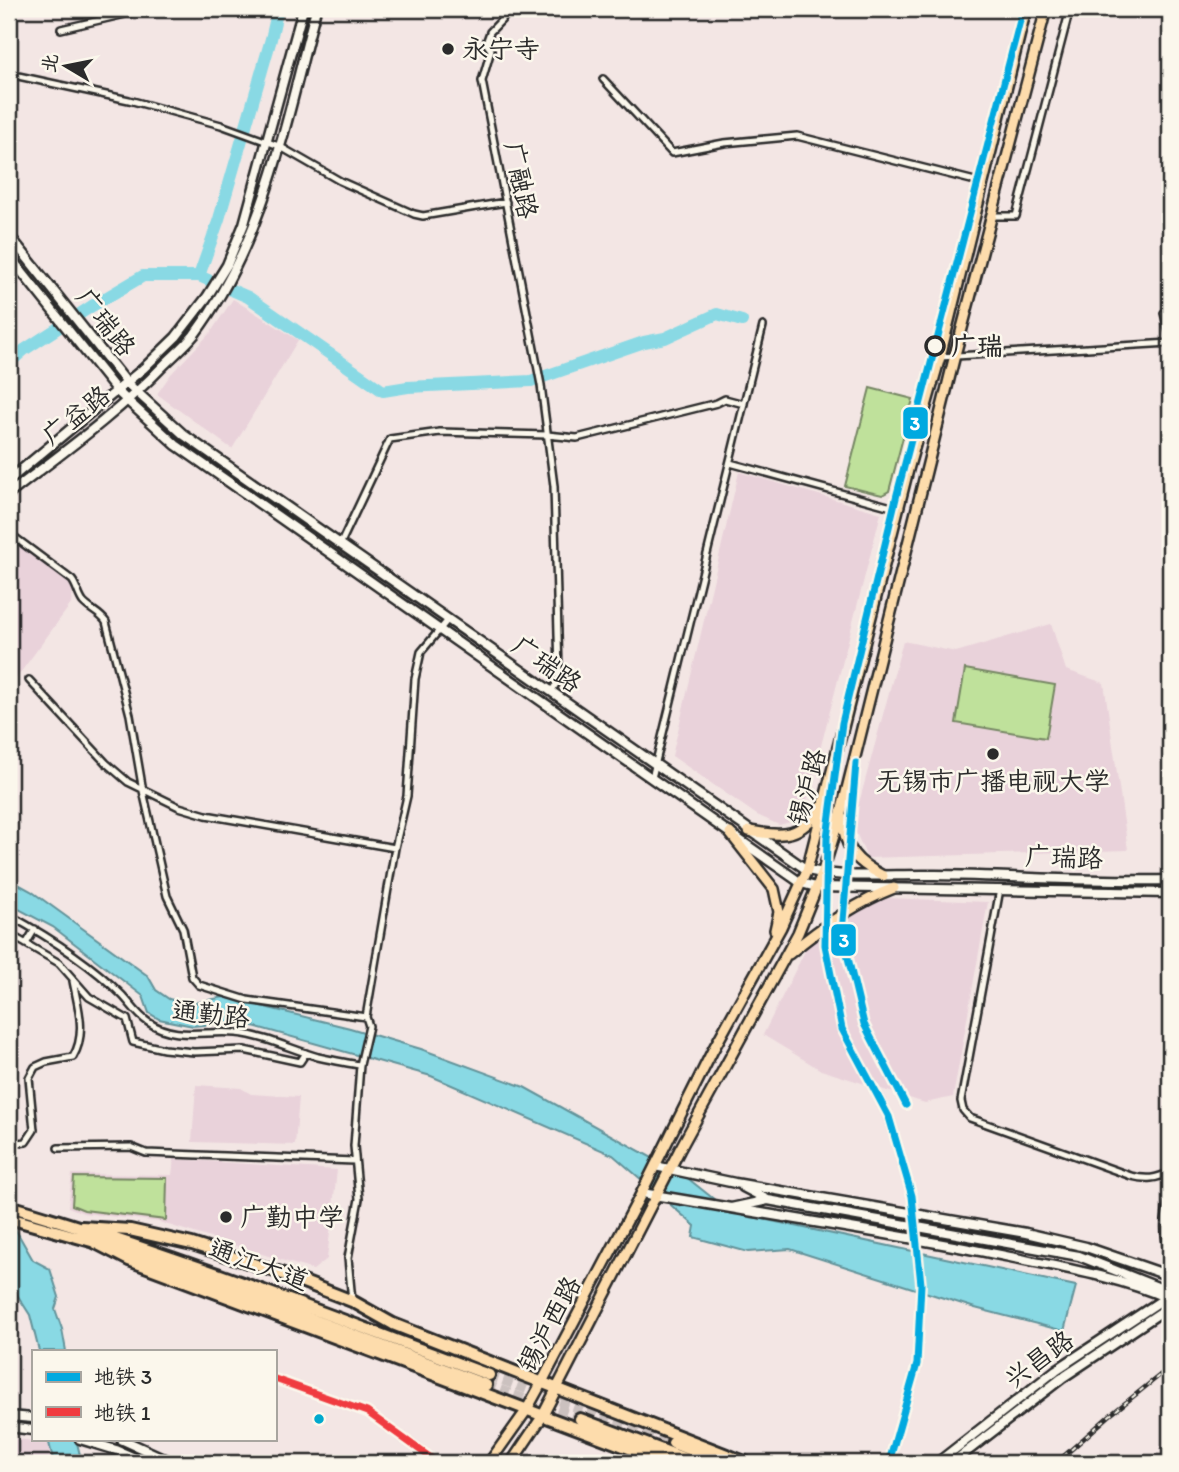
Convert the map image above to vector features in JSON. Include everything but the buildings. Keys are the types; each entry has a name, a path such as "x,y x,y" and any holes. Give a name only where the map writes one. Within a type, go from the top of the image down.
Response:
{"highway":[{"name":"通江大道","path":"9,1206 82,1227 253,1285 487,1380 138,1254 12,1219"},
{"path":"82,1227 130,1230 192,1244 278,1272 352,1301 393,1324 747,1463"},
{"path":"94,1242 129,1260 669,1463"},
{"path":"580,1419 696,1463"},
{"path":"673,1443 724,1463"}],"main road":[{"path":"230,267 303,9"},
{"path":"230,267 257,220 316,9"},
{"name":"锡沪路","path":"801,883 826,801 1026,9"},
{"name":"锡沪路","path":"785,957 798,933 822,874 841,813 990,216 1046,9"},
{"name":"广瑞路","path":"9,235 127,383 184,435 807,870 822,874 883,876 931,874 1170,880"},
{"name":"广瑞路","path":"9,256 117,391 176,445 801,883 816,887 1170,893"},
{"name":"广益路","path":"9,480 127,383 176,337 230,267"},
{"name":"广益路","path":"9,494 137,393 193,336 217,299 230,267"},
{"path":"749,831 789,835 799,831 826,801"},
{"path":"841,813 850,849 863,865 883,876"},
{"path":"730,833 774,889 779,912 773,942"},
{"path":"773,942 801,883"},
{"path":"785,957 836,918 894,888"},
{"name":"锡沪西路","path":"489,1463 526,1411 542,1382 713,1050 773,942"},
{"name":"锡沪西路","path":"511,1463 542,1417 679,1150 785,957"},
{"path":"655,1166 735,1183 1027,1233 1086,1247 1170,1276"},
{"path":"735,1183 768,1200 1079,1256 1169,1298"},
{"path":"640,1196 974,1250 1082,1271 1169,1298"},
{"path":"731,1209 768,1200"},
{"path":"1170,1200 1166,1238 1170,1252"},
{"name":"兴昌路","path":"937,1463 1056,1370 1169,1298"},
{"name":"兴昌路","path":"952,1463 1169,1298"},
{"path":"9,1416 32,1418"},
{"path":"9,1427 32,1430"},
{"path":"84,1440 146,1463"},
{"path":"123,1440 174,1463"}],"street":[{"path":"61,29 147,9"},
{"name":"广融路","path":"512,9 490,32 486,43 491,50 482,80 541,385 547,435"},
{"path":"990,216 1016,216 1070,9"},
{"path":"9,74 129,100 221,125 279,146 340,181 414,214 423,216 506,202"},
{"path":"603,79 672,152 724,143 797,136 983,183"},
{"path":"940,357 1170,340 1164,313 1170,313"},
{"path":"652,778 763,327"},
{"path":"340,545 390,439 440,432 577,438 725,399 744,404"},
{"path":"547,435 554,486 559,671 558,681 551,692"},
{"path":"730,463 899,509"},
{"path":"9,533 72,580 82,600 106,622 130,715 143,791 167,896 183,929 192,977 199,985 247,1000 366,1017"},
{"path":"352,1301 348,1258 359,1199 354,1161 360,1066 369,1026 366,1017 395,848 407,796 415,679 421,652 447,621"},
{"path":"29,680 106,763 143,791 179,807 206,815 395,848"},
{"path":"1000,889 961,1101 963,1110 970,1118 1131,1176 1146,1180 1160,1178 1170,1172"},
{"name":"通勤路","path":"9,915 52,938 123,996 148,1022 166,1031 185,1035 236,1033 360,1066"},
{"path":"19,940 27,925"},
{"path":"26,944 35,929"},
{"path":"9,934 58,963 89,997 127,1019 133,1042 194,1052 244,1050 300,1062 306,1052"},
{"path":"9,1144 26,1142 34,1130 29,1078 36,1067 46,1062 73,1057 80,1045 81,1024 73,981"},
{"path":"58,1148 131,1147 146,1153 354,1161"}],"shaded area":[{"path":"233,299 298,340 232,449 157,394 171,374 211,332"},
{"path":"739,472 881,513 805,808 794,821 779,825 757,815 672,756"},
{"path":"9,533 73,585 71,604 9,688"},
{"name":"无锡市广播电视大学","path":"1051,624 1066,670 1104,683 1128,850 867,858 853,825 903,641 956,652"},
{"path":"889,898 988,902 953,1097 925,1103 821,1070 763,1035 809,943 868,903"},
{"path":"196,1085 241,1088 251,1094 299,1097 295,1145 192,1142"},
{"name":"广勤中学","path":"174,1159 337,1170 327,1259 313,1270 159,1222 83,1213 68,1207 72,1174 172,1175"},
{"path":"9,1438 48,1443 54,1463 9,1463"}],"green space":[{"path":"870,388 913,399 889,491 882,495 845,486"},
{"path":"965,669 1055,685 1046,738 956,723"},
{"path":"74,1177 167,1178 166,1220 84,1210 72,1205"}],"water":[{"path":"9,879 31,891 148,976 156,990 169,999 189,1004 224,997 350,1028 421,1049 524,1087 685,1176 730,1212 1076,1286 1064,1331 975,1308 790,1249 748,1252 693,1237 695,1226 613,1155 431,1076 239,1022 193,1026 159,1019 149,1013 143,996 53,927 9,904"},
{"path":"9,1218 33,1260 50,1269 59,1297 55,1309 66,1350 39,1350 30,1315 9,1282"},
{"path":"48,1440 76,1440 82,1463 54,1463"}],"waterway":[{"path":"199,276 219,219 278,9"},
{"path":"9,363 24,350 143,276 199,276 248,297 383,391 408,387 531,381 644,342 665,338 717,314 742,321"}],"tunnel":[{"path":"489,1375 673,1443"},
{"path":"486,1385 580,1419"}],"railway":[{"path":"1056,1463 1170,1367"},
{"path":"1158,1463 1170,1453"}],"metro line":[{"name":"3","path":"885,1463 891,1455 917,1364 921,1284 912,1196 889,1117 842,1029 825,945 827,838 842,723 897,494 1023,9"},
{"name":"3","path":"856,763 842,933 864,1024 906,1105"},
{"name":"1","path":"276,1379 367,1412 438,1463"}],"place":[{"name":"永宁寺","path":"448,49"},
{"name":"广瑞","path":"935,346"},
{"name":"无锡市广播电视大学","path":"993,754"},
{"name":"广勤中学","path":"226,1217"}]}
